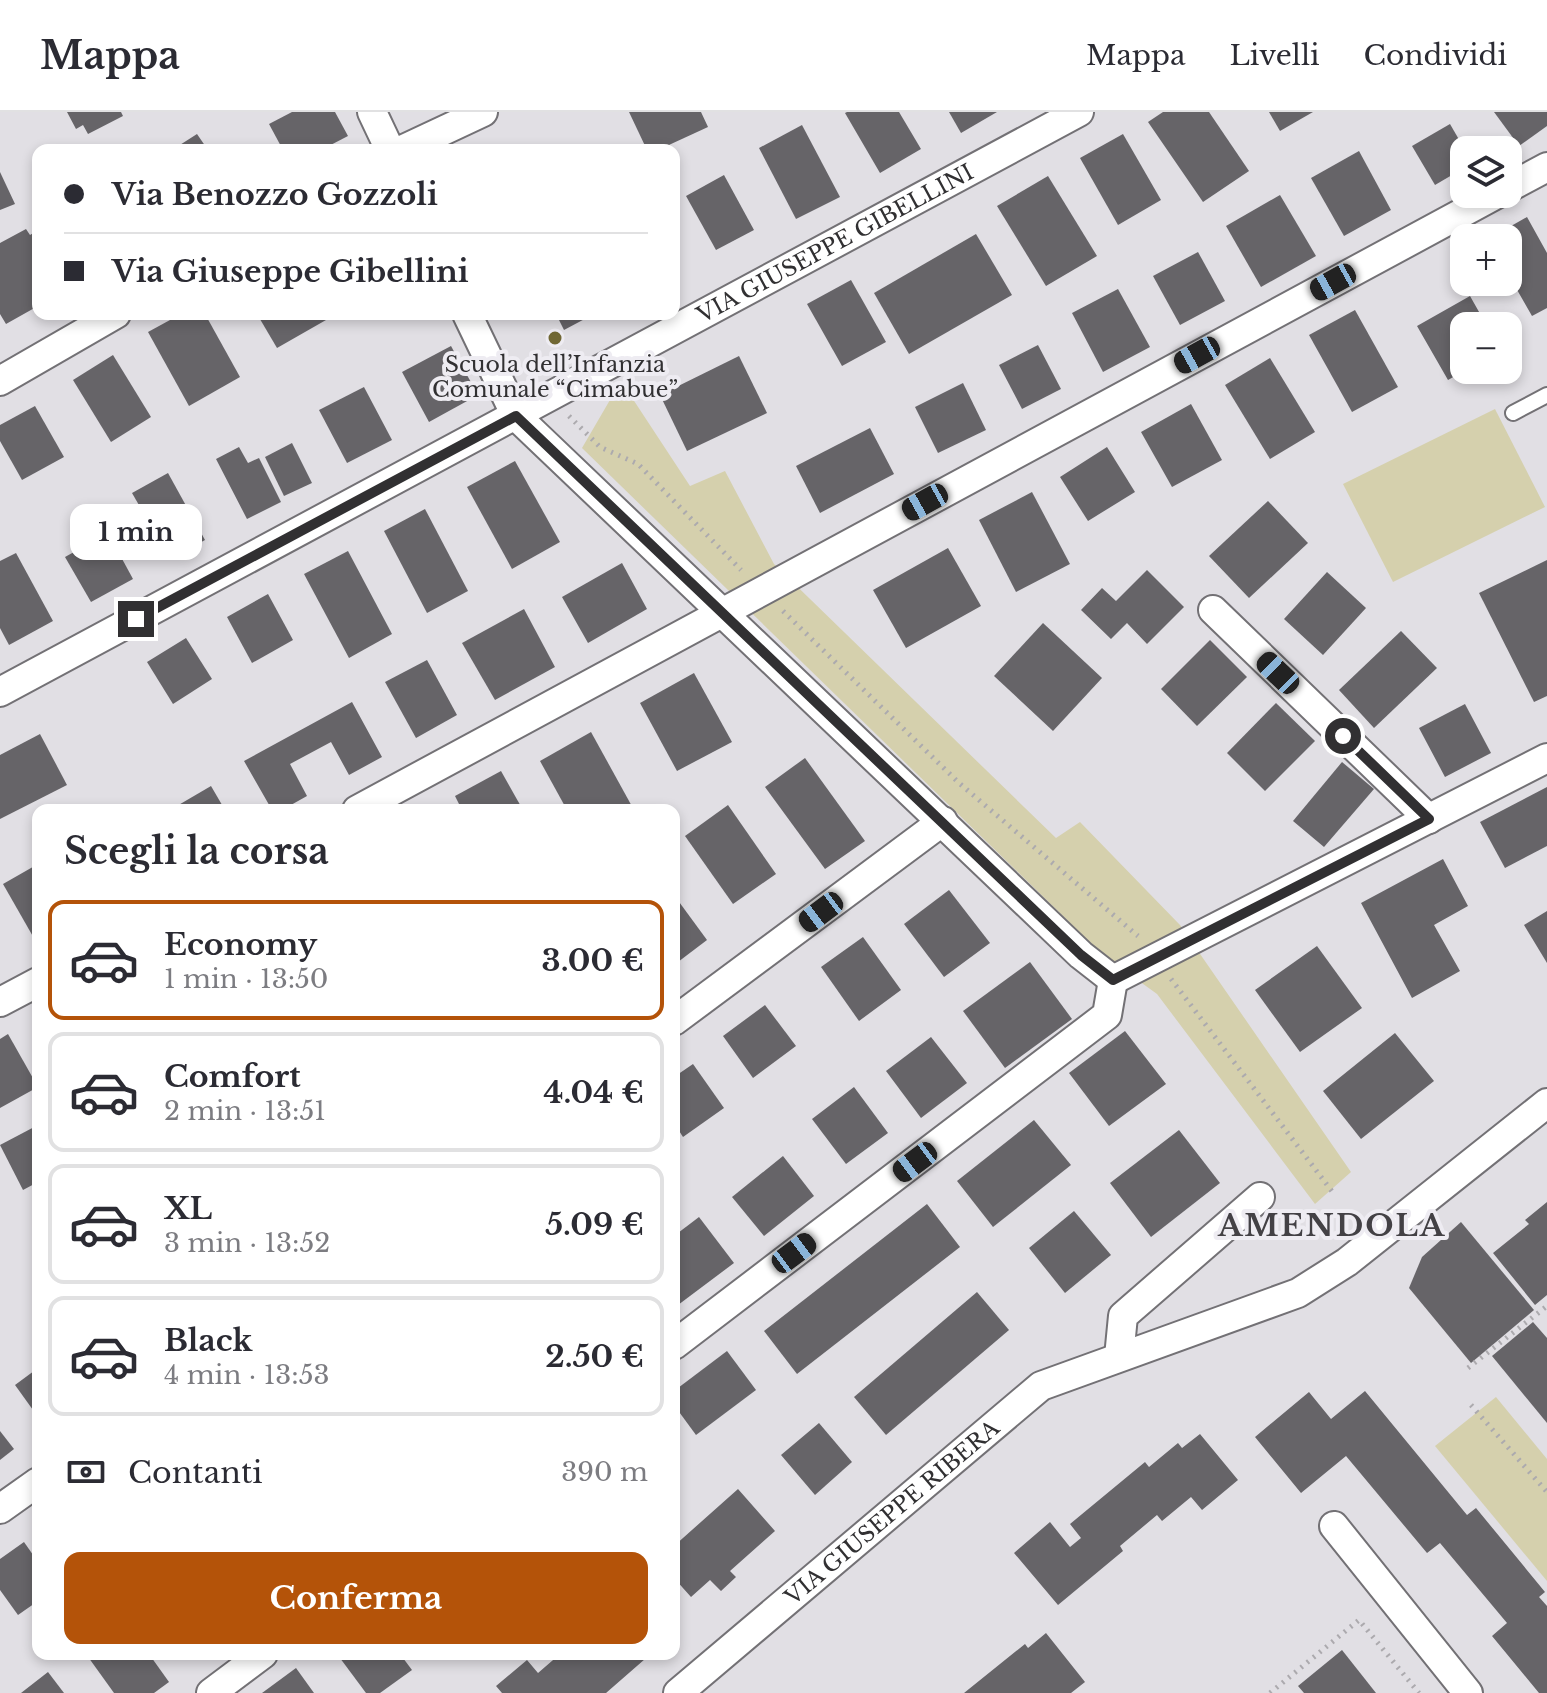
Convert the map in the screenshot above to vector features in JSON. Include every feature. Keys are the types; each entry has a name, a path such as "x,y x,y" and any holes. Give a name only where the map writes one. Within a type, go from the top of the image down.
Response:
{"street":[{"path":"372,112 387,144"},
{"path":"415,144 483,112"},
{"name":"VIA GIUSEPPE GIBELLINI","path":"0,692 1079,112"},
{"path":"1522,180 1547,167"},
{"path":"368,804 1471,208"},
{"path":"0,381 106,320"},
{"path":"470,320 516,416 723,610 1081,955 1113,980"},
{"path":"1213,610 1429,819"},
{"path":"1113,980 1547,758"},
{"path":"680,1017 943,821"},
{"path":"680,1340 1107,1015 1113,980"},
{"path":"0,1002 32,985"},
{"name":"VIA GIUSEPPE RIBERA","path":"678,1693 1041,1386 1298,1293 1347,1262 1547,1103"},
{"path":"1119,1357 1123,1316 1260,1197"},
{"path":"0,1509 32,1486"},
{"path":"1334,1526 1468,1693"},
{"path":"211,1693 255,1660"}],"lane":[{"path":"1513,413 1547,395"}],"path":[{"path":"551,398 600,447 638,464 959,783 1140,938 1334,1194"},
{"path":"1468,1368 1547,1306"},
{"path":"1471,1405 1547,1492"},
{"path":"1270,1693 1359,1620 1419,1693"}],"shaded area":[{"path":"621,381 690,486 725,471 774,564 1056,838 1080,822 1180,925 1351,1172 1315,1204 1157,994 1103,955 582,448"},
{"path":"1495,409 1545,507 1393,582 1343,484"},
{"path":"1496,1397 1547,1459 1547,1581 1435,1446"}],"building":[{"path":"67,112 121,112 123,116 88,134 83,125 76,129"},
{"path":"292,112 335,112 348,136 333,144 280,144 269,124"},
{"path":"629,112 701,112 708,127 671,144 644,144"},
{"path":"847,112 899,112 921,149 880,173"},
{"path":"949,112 997,112 961,133"},
{"path":"1163,112 1209,112 1249,171 1203,202 1148,122"},
{"path":"1269,112 1313,112 1280,131"},
{"path":"1494,112 1547,112 1547,126 1522,144 1522,136 1512,136"},
{"path":"1450,124 1457,136 1450,136 1450,176 1435,185 1412,146"},
{"path":"802,125 840,197 796,219 759,148"},
{"path":"197,134 204,144 181,144"},
{"path":"1123,134 1161,200 1118,225 1080,158"},
{"path":"1359,151 1391,210 1344,236 1311,178"},
{"path":"0,172 15,204 0,210"},
{"path":"724,175 754,230 716,250 686,196"},
{"path":"1048,176 1097,256 1046,286 997,206"},
{"path":"1280,195 1316,256 1261,287 1226,226"},
{"path":"1527,217 1547,253 1547,308 1532,316 1521,296 1522,224 1515,224"},
{"path":"26,229 32,234 32,309 6,324 0,314 0,243"},
{"path":"976,234 1012,295 909,354 874,293"},
{"path":"1198,252 1225,301 1180,325 1153,276"},
{"path":"851,280 886,342 842,366 807,304"},
{"path":"1118,289 1150,347 1103,372 1072,313"},
{"path":"1470,296 1479,312 1450,312 1448,380 1417,326"},
{"path":"1355,310 1398,387 1352,412 1309,335"},
{"path":"170,320 208,320 240,377 189,406 148,332"},
{"path":"261,320 326,320 277,348"},
{"path":"559,320 583,320 564,330"},
{"path":"1038,345 1061,389 1022,409 999,365"},
{"path":"451,346 478,395 429,422 402,372"},
{"path":"113,355 151,417 111,442 73,380"},
{"path":"739,356 767,413 687,451 660,395"},
{"path":"1270,358 1315,432 1270,459 1225,385"},
{"path":"963,383 986,430 938,453 915,407"},
{"path":"364,387 392,440 347,463 319,410"},
{"path":"1191,404 1222,460 1172,487 1141,432"},
{"path":"35,406 64,457 22,480 0,441 0,425"},
{"path":"870,428 894,474 820,513 796,466"},
{"path":"292,443 312,483 284,496 265,457"},
{"path":"239,447 248,463 259,458 281,502 247,519 216,459"},
{"path":"1107,447 1135,492 1088,521 1060,477"},
{"path":"515,461 560,542 512,569 467,487"},
{"path":"168,473 205,540 170,559 132,493"},
{"path":"1032,492 1070,564 1016,592 979,520"},
{"path":"1268,501 1308,543 1249,598 1209,556"},
{"path":"425,509 468,591 427,613 384,531"},
{"path":"108,533 133,579 91,602 65,557"},
{"path":"948,548 981,606 906,648 873,590"},
{"path":"348,551 392,634 349,658 304,574"},
{"path":"16,553 53,621 9,645 0,628 0,561"},
{"path":"1547,560 1547,696 1534,702 1479,593"},
{"path":"622,563 647,609 588,643 562,597"},
{"path":"1147,570 1184,607 1147,644 1127,623 1111,639 1081,610 1102,588 1116,601"},
{"path":"1327,572 1366,608 1323,655 1284,619"},
{"path":"268,594 293,640 252,663 227,617"},
{"path":"524,609 555,667 495,700 462,643"},
{"path":"1043,623 1102,678 1053,731 994,676"},
{"path":"1401,631 1437,668 1374,728 1339,690"},
{"path":"186,638 212,679 173,704 147,662"},
{"path":"1210,640 1247,677 1197,726 1161,689"},
{"path":"427,660 457,715 416,738 385,682"},
{"path":"694,673 732,742 677,771 640,703"},
{"path":"352,702 382,757 349,775 331,742 290,764 307,796 293,804 269,804 244,761"},
{"path":"1276,703 1315,741 1265,791 1227,753"},
{"path":"1465,704 1491,753 1445,777 1419,728"},
{"path":"591,732 631,804 564,804 540,761"},
{"path":"40,734 67,785 0,819 0,755"},
{"path":"805,758 865,841 825,869 765,787"},
{"path":"1342,762 1374,789 1324,847 1293,821"},
{"path":"501,771 520,804 459,804 455,796"},
{"path":"211,786 222,804 180,804"},
{"path":"1547,787 1547,846 1505,868 1480,822"},
{"path":"728,805 776,874 733,904 685,836"},
{"path":"1443,859 1468,906 1434,925 1460,971 1412,998 1361,903"},
{"path":"32,867 32,935 3,884"},
{"path":"949,890 990,943 944,977 904,924"},
{"path":"680,903 707,940 680,960"},
{"path":"1547,911 1547,963 1524,925"},
{"path":"863,937 901,990 859,1021 821,967"},
{"path":"1317,946 1362,1008 1300,1052 1255,990"},
{"path":"1030,962 1072,1019 1005,1068 963,1011"},
{"path":"765,1005 796,1046 753,1078 723,1036"},
{"path":"1125,1031 1166,1084 1109,1126 1069,1073"},
{"path":"1395,1033 1434,1081 1361,1139 1323,1091"},
{"path":"8,1034 32,1076 32,1090 0,1108 0,1039"},
{"path":"931,1037 967,1083 921,1118 886,1071"},
{"path":"693,1064 724,1108 683,1137 680,1132 680,1073"},
{"path":"854,1087 888,1133 846,1164 812,1119"},
{"path":"1034,1120 1071,1165 993,1227 957,1181"},
{"path":"32,1128 32,1185 23,1190 0,1145"},
{"path":"1179,1130 1220,1183 1151,1237 1110,1183"},
{"path":"783,1156 814,1196 764,1236 732,1197"},
{"path":"1547,1202 1547,1295 1535,1305 1493,1253 1529,1224 1525,1220"},
{"path":"927,1204 960,1247 797,1374 764,1331"},
{"path":"1074,1211 1111,1255 1065,1293 1029,1248"},
{"path":"699,1217 734,1263 680,1304 680,1231"},
{"path":"1461,1222 1534,1310 1471,1363 1409,1288 1422,1257"},
{"path":"977,1292 1009,1330 886,1435 854,1397"},
{"path":"1533,1322 1547,1338 1547,1423 1492,1356"},
{"path":"727,1351 756,1390 696,1435 680,1413 680,1386"},
{"path":"32,1372 32,1409 15,1385"},
{"path":"1365,1391 1467,1515 1476,1508 1545,1592 1539,1597 1547,1606 1547,1693 1539,1693 1492,1636 1507,1623 1440,1543 1427,1553 1346,1456 1301,1493 1255,1437 1309,1392 1331,1419"},
{"path":"819,1423 852,1462 815,1495 781,1455"},
{"path":"0,1431 14,1449 0,1460"},
{"path":"1200,1434 1238,1480 1202,1510 1191,1497 1162,1521 1157,1515 1120,1546 1123,1551 1058,1605 1014,1553 1050,1522 1070,1547 1081,1538 1070,1524 1145,1462 1149,1467 1178,1443 1182,1448"},
{"path":"738,1489 775,1531 730,1571 736,1577 721,1591 710,1580 691,1597 680,1585 680,1541"},
{"path":"24,1542 32,1553 32,1605 18,1615 0,1590 0,1559"},
{"path":"1046,1633 1085,1682 1071,1693 964,1693 1025,1644 1028,1648"},
{"path":"1342,1650 1376,1693 1304,1693 1298,1686"},
{"path":"90,1660 153,1660 169,1682 154,1693 114,1693"},
{"path":"341,1660 404,1660 412,1670 380,1693 366,1693"},
{"path":"527,1660 538,1673 553,1660 644,1660 606,1693 502,1693 496,1686"},
{"path":"296,1668 314,1693 262,1693"},
{"path":"48,1672 64,1693 21,1693"}],"place":[{"name":"Scuola dell’Infanzia Comunale “Cimabue”","path":"555,338"}],"district":[{"name":"AMENDOLA","path":"1332,1226"}],"route":[{"path":"136,619 516,416 723,610 1081,955 1113,980 1429,819 1343,736"}]}
